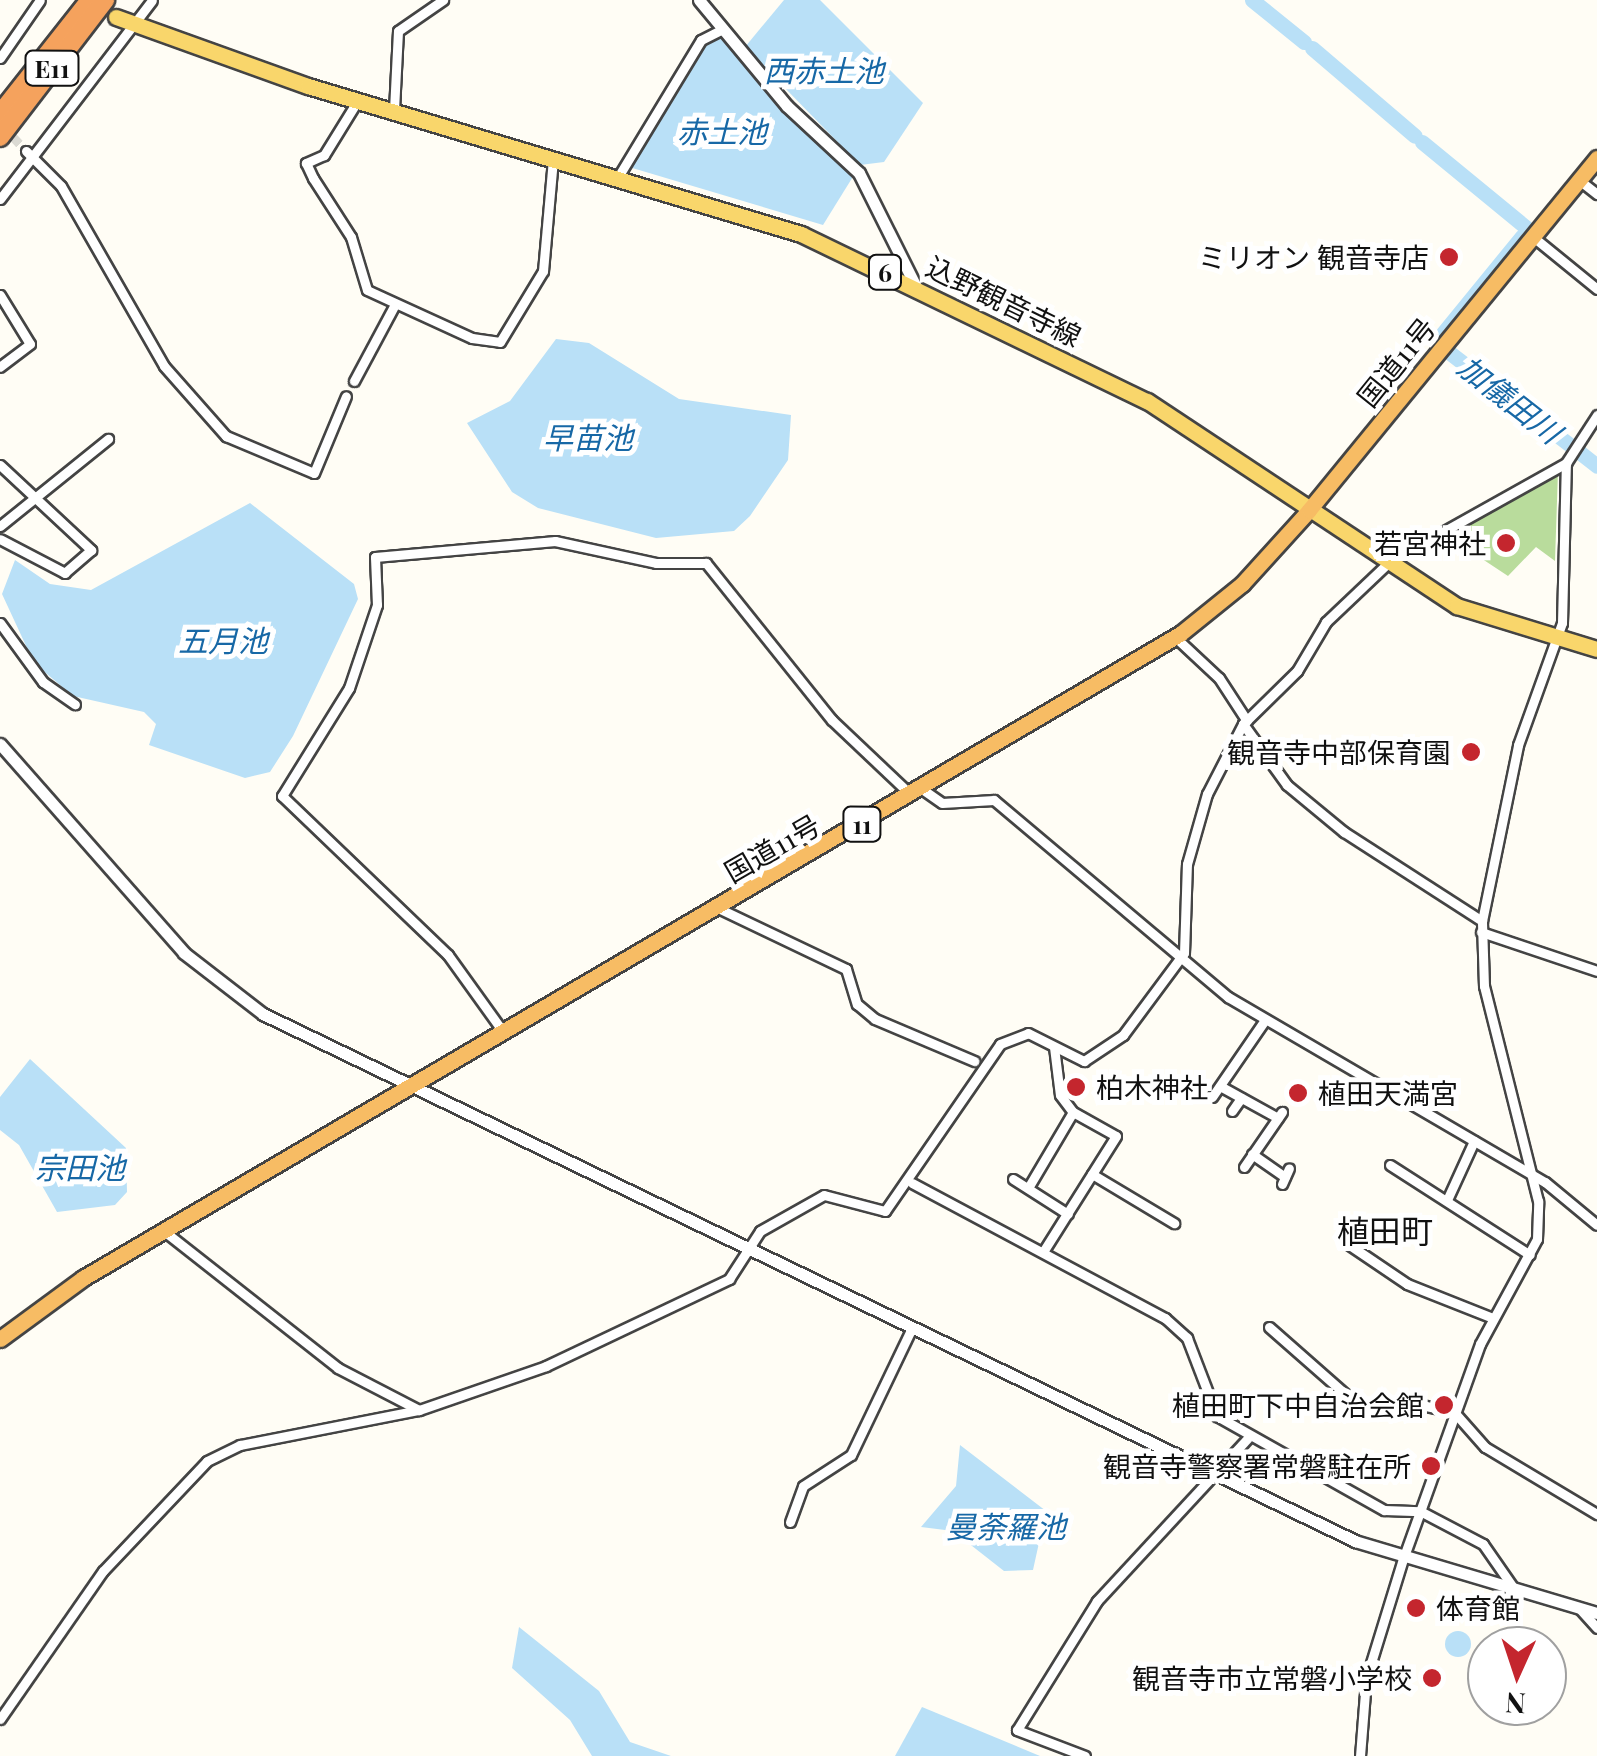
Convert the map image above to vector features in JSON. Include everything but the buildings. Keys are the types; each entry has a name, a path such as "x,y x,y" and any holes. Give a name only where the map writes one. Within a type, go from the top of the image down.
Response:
{"highway":[{"name":"E11","path":"0,114 90,0"},
{"name":"E11","path":"0,137 105,0"},
{"name":"国道11号","path":"0,1339 164,1231 1175,638 1242,584 1308,510 1597,158"}],"main road":[{"name":"込野観音寺線","path":"116,18 358,100 801,234 1148,401 1308,510 1476,614 1597,649"}],"street":[{"path":"0,58 40,0"},
{"path":"0,199 30,154 152,0"},
{"path":"394,110 398,31 443,0"},
{"path":"699,0 860,173 916,287"},
{"path":"618,177 701,40 723,29"},
{"path":"358,100 324,155 306,162 352,236 367,290 394,306 500,342 543,271 553,158"},
{"path":"30,154 62,186 166,369 226,436 314,473 346,396"},
{"path":"1579,180 1597,194"},
{"path":"1532,236 1597,290"},
{"path":"0,296 5,312 30,352 0,367"},
{"path":"354,382 394,306"},
{"path":"0,1719 102,1571 207,1461 240,1445 419,1410 534,1371 729,1279 760,1231 824,1196 886,1211 912,1183 941,1122 1000,1044 1028,1034 1054,1047 1095,1057 1140,1018 1180,962 1187,864 1207,794 1245,722 1297,671 1326,622 1389,562 1566,463 1597,415"},
{"path":"0,526 108,438"},
{"path":"1360,1756 1366,1679 1403,1559 1454,1412 1492,1318 1530,1255 1539,1216 1484,986 1482,927 1518,744 1558,638 1566,463"},
{"path":"0,465 92,550 65,573 0,540"},
{"path":"504,1033 448,954 282,796 349,688 377,605 375,557 555,541 656,564 706,563 832,720 916,792 942,803 994,800 1180,962 1265,1020 1531,1175 1597,1225"},
{"path":"0,623 43,682 75,704"},
{"path":"1175,638 1219,678 1287,784 1330,820 1482,927 1597,971"},
{"path":"0,744 204,971 301,1035 419,1083 748,1252 1216,1475 1403,1559 1597,1613"},
{"path":"718,908 846,969 856,1004 889,1027 974,1061"},
{"path":"1212,1096 1265,1020"},
{"path":"1043,1252 1116,1136 1072,1112 1060,1095 1054,1047"},
{"path":"1220,1086 1280,1115 1244,1167"},
{"path":"1232,1111 1241,1098"},
{"path":"1028,1188 1072,1112"},
{"path":"1447,1200 1474,1141"},
{"path":"1252,1154 1285,1176"},
{"path":"1390,1165 1530,1255"},
{"path":"1092,1174 1174,1223"},
{"path":"1013,1178 1068,1214"},
{"path":"912,1183 1043,1252 1183,1334 1213,1410 1247,1439 1384,1510 1420,1511 1482,1544 1515,1590"},
{"path":"164,1231 338,1368 419,1410"},
{"path":"1344,1242 1407,1284 1492,1318"},
{"path":"1269,1328 1367,1413 1412,1403 1454,1412 1486,1447 1597,1514"},
{"path":"790,1522 802,1486 851,1455 912,1330"},
{"path":"1085,1756 1017,1730 1097,1602 1247,1439"},
{"path":"1580,1608 1597,1628"}],"green space":[{"path":"1558,471 1555,561 1536,547 1508,576 1449,537"}],"water":[{"name":"西赤土池","path":"784,0 820,0 923,103 884,162 860,165 745,47"},
{"name":"赤土池","path":"721,35 854,175 823,225 629,167 703,43"},
{"name":"早苗池","path":"556,339 589,343 679,399 791,415 788,460 750,516 734,531 656,538 538,508 512,492 467,423 510,401"},
{"name":"五月池","path":"250,503 354,584 358,599 293,736 270,772 245,778 149,745 156,724 144,712 73,696 34,663 2,594 15,560 50,584 91,590"},
{"name":"宗田池","path":"30,1059 126,1148 127,1192 115,1205 57,1212 19,1145 0,1130 0,1097"},
{"name":"曼荼羅池","path":"960,1445 1046,1511 1033,1570 1004,1571 953,1531 921,1527 956,1486"},
{"path":"519,1627 599,1691 630,1742 671,1756 592,1756 570,1720 512,1668"},
{"path":"1448,1634 1467,1634 1467,1654 1448,1654"},
{"path":"922,1707 1040,1756 895,1756"}],"waterway":[{"name":"加儀田川","path":"1252,0 1304,42"},
{"name":"加儀田川","path":"1312,48 1415,136"},
{"name":"加儀田川","path":"1422,142 1528,229"},
{"name":"加儀田川","path":"1443,333 1522,236"},
{"name":"加儀田川","path":"1450,353 1570,445"},
{"name":"加儀田川","path":"1578,451 1597,466"}],"tunnel":[{"path":"4,127 26,151"}],"place":[{"name":"ミリオン 観音寺店","path":"1449,257"},
{"name":"若宮神社","path":"1506,543"},
{"name":"観音寺中部保育園","path":"1471,752"},
{"name":"柏木神社","path":"1076,1087"},
{"name":"植田天満宮","path":"1298,1093"},
{"name":"植田町下中自治会館","path":"1444,1405"},
{"name":"観音寺警察署常磐駐在所","path":"1431,1466"},
{"name":"体育館","path":"1416,1608"},
{"name":"観音寺市立常磐小学校","path":"1432,1678"}],"district":[{"name":"植田町","path":"1385,1230"}]}
